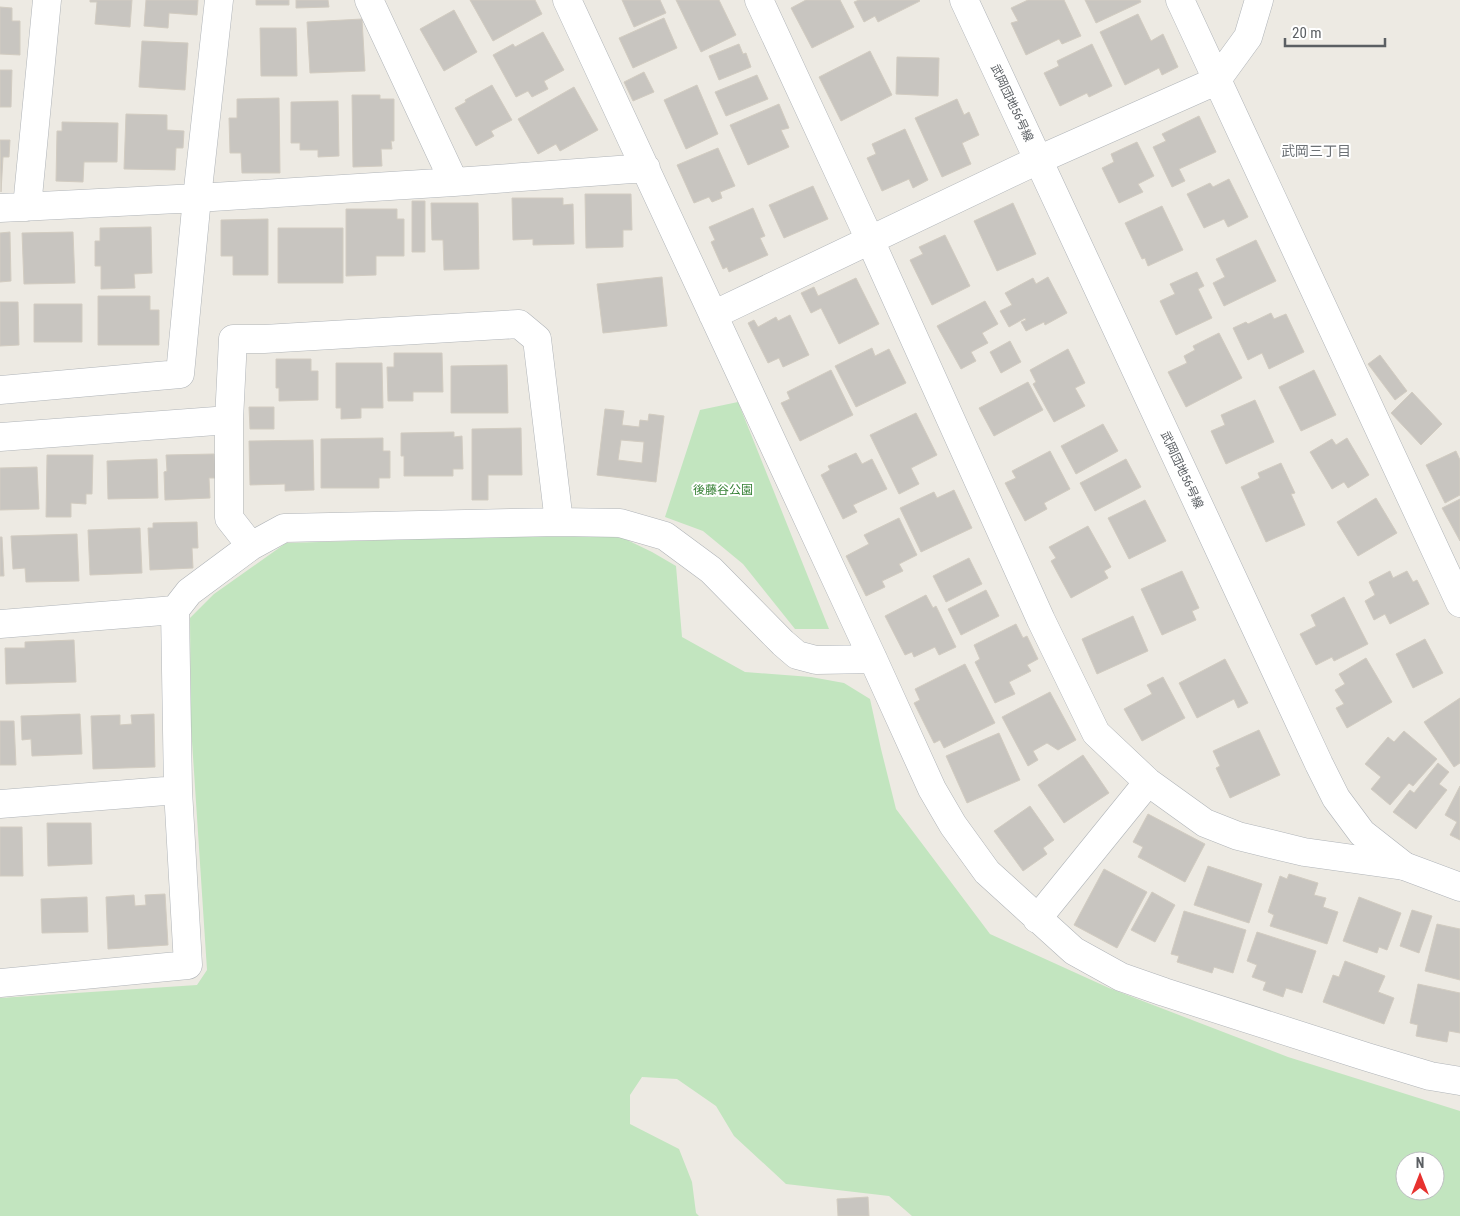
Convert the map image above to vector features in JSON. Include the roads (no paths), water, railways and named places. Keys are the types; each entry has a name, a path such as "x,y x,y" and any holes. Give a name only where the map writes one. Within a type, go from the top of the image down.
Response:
{"street":[{"path":"27,207 46,0"},
{"path":"0,390 180,374 219,0"},
{"path":"369,0 454,182"},
{"path":"567,0 932,789 953,825 987,872 1074,951 1121,976 1164,992 1367,1057 1430,1076 1460,1081"},
{"path":"759,0 870,240 1041,620 1096,733 1148,782 1205,823 1238,836 1304,852 1404,866"},
{"name":"武岡団地56号線","path":"964,0 1336,798 1362,833 1404,866 1460,887"},
{"path":"1180,0 1460,603"},
{"path":"713,315 1038,160 1216,81 1248,37 1259,0"},
{"path":"0,208 197,198 646,168"},
{"path":"251,546 229,518 229,420 233,339 264,339 519,324 537,339 559,522"},
{"path":"0,437 229,420"},
{"path":"0,983 188,965 178,790 175,610 189,592 251,546 284,528 559,522 620,523 666,536 711,570 797,655 816,660 873,659"},
{"path":"0,624 175,610"},
{"path":"1037,918 1148,782"},
{"path":"0,804 178,790"}],"district":[{"name":"武岡三丁目","path":"1316,151"}],"park label":[{"name":"後藤谷公園","path":"723,490"}]}
